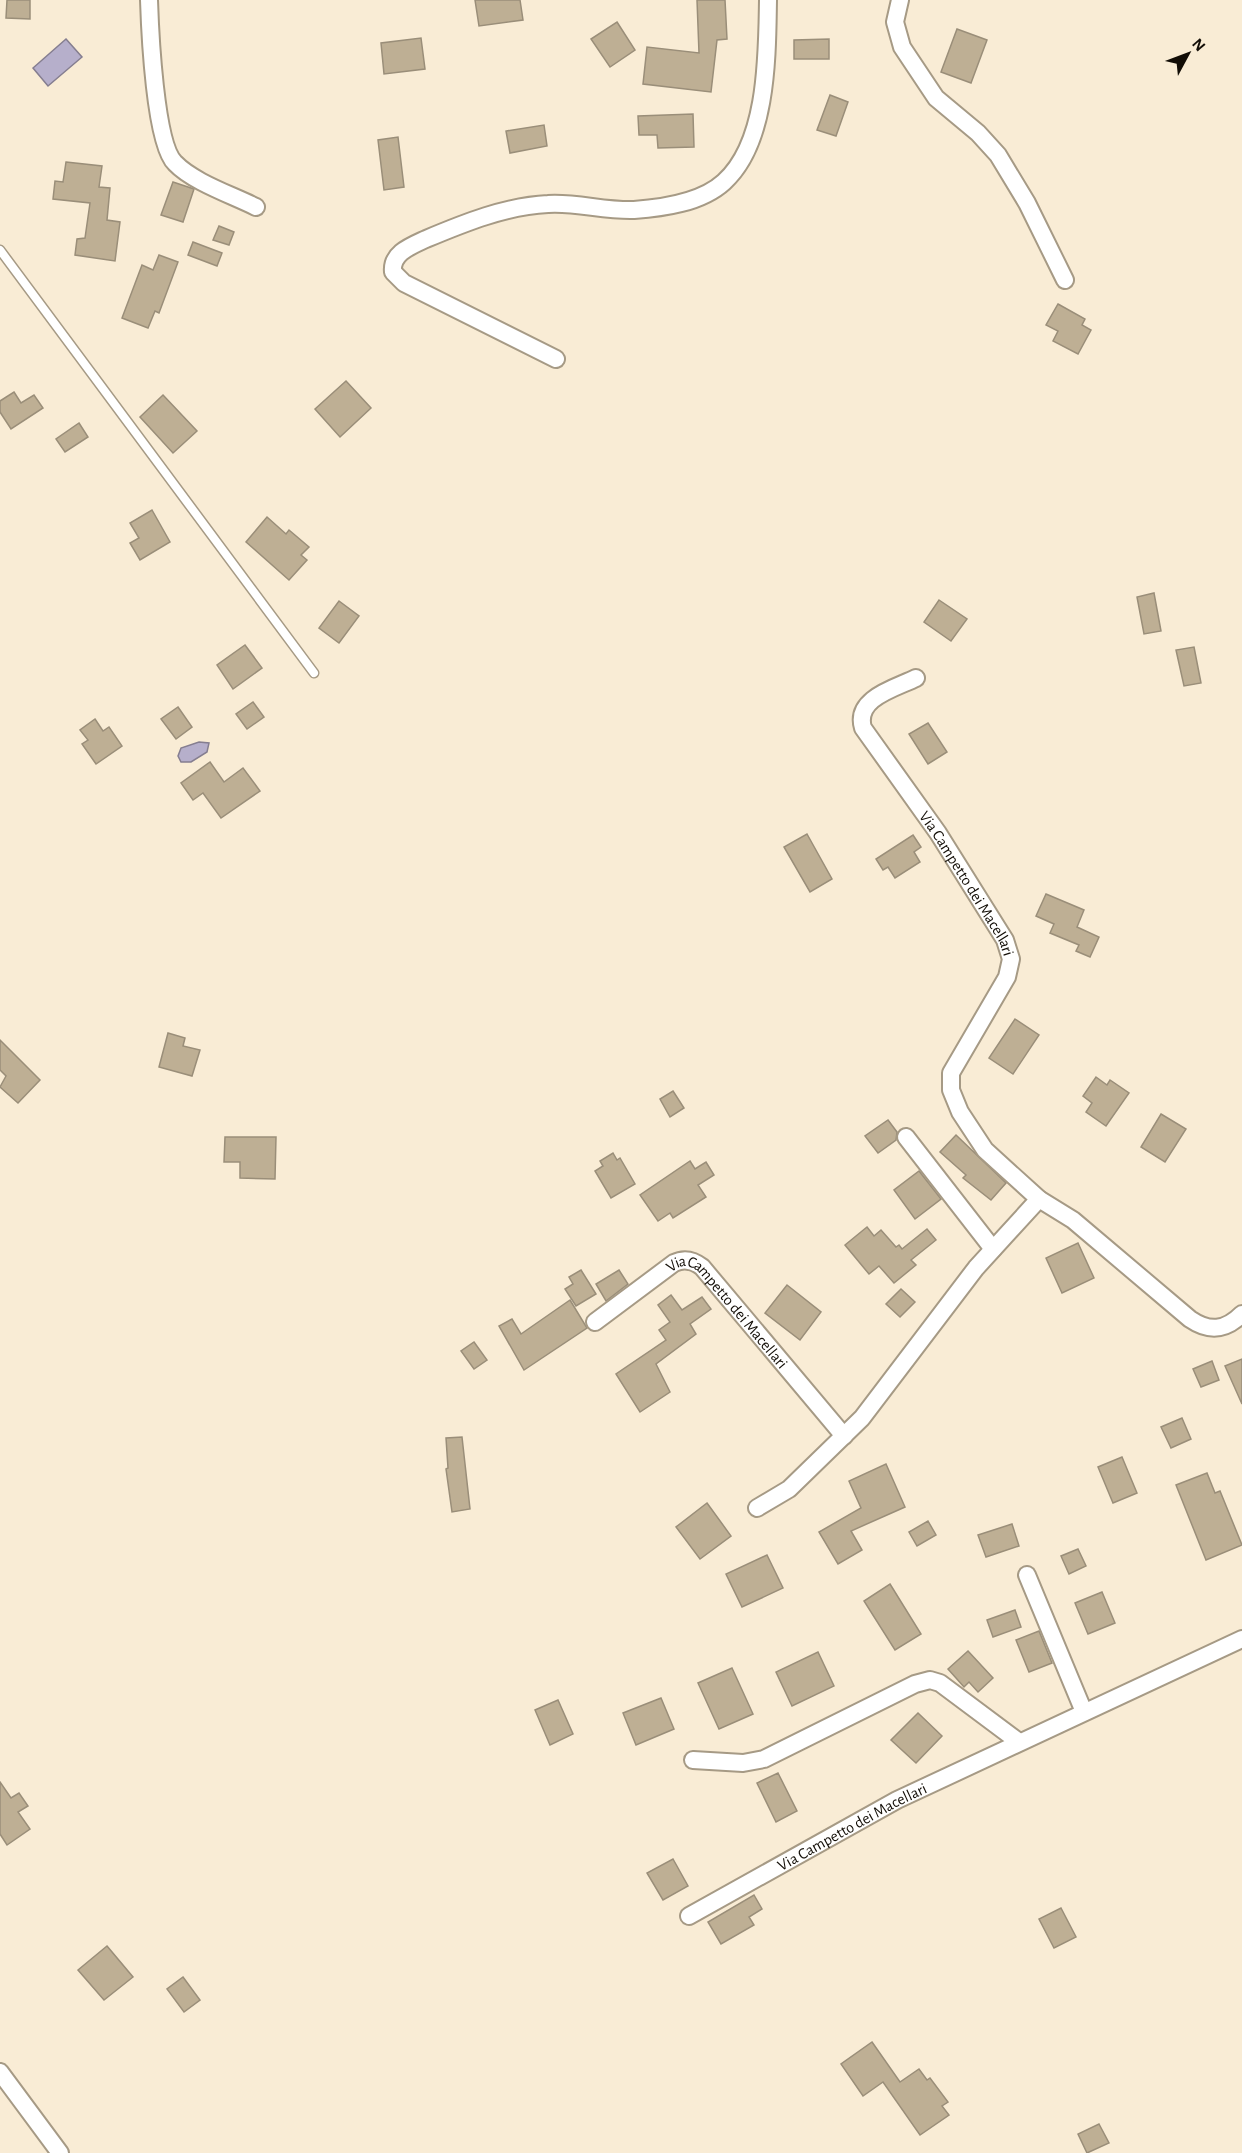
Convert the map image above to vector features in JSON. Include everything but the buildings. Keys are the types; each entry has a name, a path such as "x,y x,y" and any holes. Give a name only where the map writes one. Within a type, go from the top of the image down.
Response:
{"street":[{"path":"149,0 151,42 163,139 169,156 187,173 256,207"},
{"path":"556,359 404,283 393,272 396,258 428,239 506,211 555,203 604,210 642,209 679,203 717,187 741,159 758,110 766,67 768,0"},
{"path":"900,0 894,22 902,47 936,98 978,133 998,155 1027,203 1065,280"},
{"name":"Via Campetto dei Macellari","path":"916,678 870,701 862,712 861,724 949,850 1009,949 1011,959 1009,973 958,1058 950,1084 960,1112 973,1135 1039,1199 1073,1220 1194,1322 1211,1329 1221,1329 1242,1314"},
{"path":"906,1137 993,1249"},
{"path":"757,1508 789,1489 872,1406 966,1280 1039,1199"},
{"name":"Via Campetto dei Macellari","path":"595,1322 675,1263 683,1260 693,1261 702,1267 844,1436"},
{"path":"1027,1575 1084,1712"},
{"name":"Via Campetto dei Macellari","path":"689,1916 897,1800 1242,1639"},
{"path":"693,1760 743,1763 764,1759 915,1684 930,1680 940,1683 1019,1742"},
{"path":"0,2072 53,2150"}],"lane":[{"path":"0,250 314,673"}],"shaded area":[{"path":"66,39 82,57 48,86 33,68"},
{"path":"199,742 209,743 207,752 191,762 181,762 178,756 181,748"}]}
